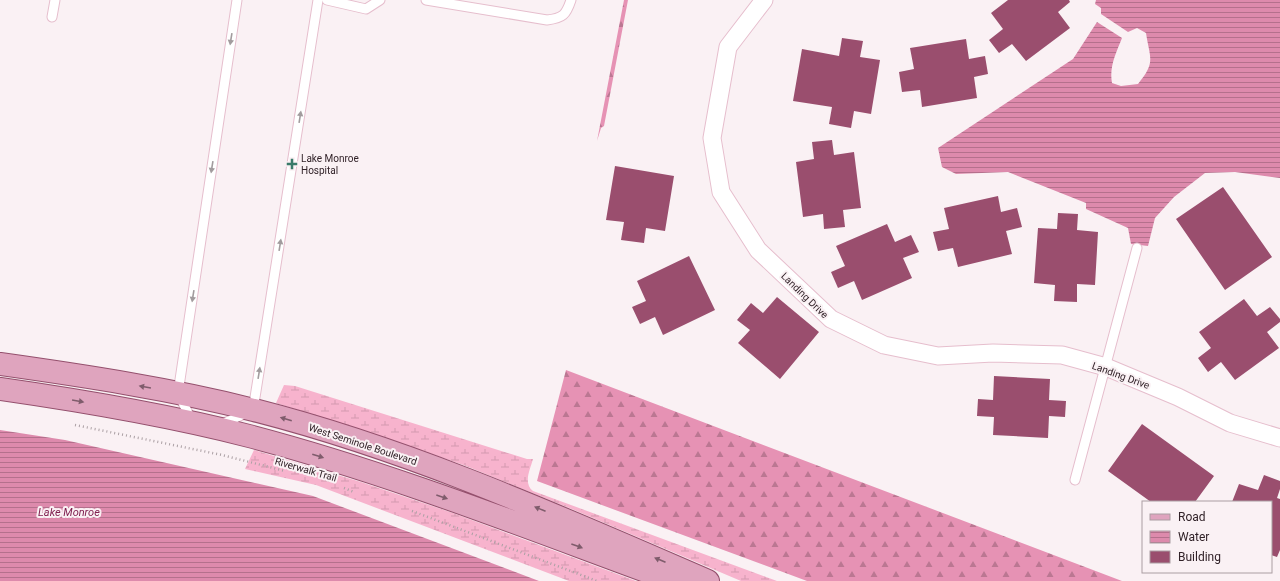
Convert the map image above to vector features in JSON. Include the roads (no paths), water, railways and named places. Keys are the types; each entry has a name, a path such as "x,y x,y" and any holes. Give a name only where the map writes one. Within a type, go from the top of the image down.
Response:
{"main road":[{"name":"West Seminole Boulevard","path":"0,364 178,393 253,410 369,445 462,478 708,581"},
{"path":"0,389 109,407 203,425 312,454 365,470 464,504 673,581"}],"street":[{"name":"Landing Drive","path":"764,0 728,47 712,138 721,192 758,250 830,319 884,345 938,356 992,353 1062,356 1106,367 1178,397 1230,423 1280,438"}],"lane":[{"path":"52,17 55,0"},
{"path":"237,0 178,393 203,425 253,410 318,0"},
{"path":"326,0 366,9 380,0"},
{"path":"426,0 547,20 558,19 564,15 568,10 571,0"},
{"path":"1075,480 1137,248"}],"water":[{"path":"1096,0 1280,0 1280,178 1235,172 1205,173 1174,197 1155,218 1148,246 1131,244 1128,228 1086,209 1086,203 1008,172 956,174 942,167 938,148 1073,59 1097,22 1122,38 1112,66 1112,83 1121,86 1138,84 1144,77 1150,60 1146,33 1137,28 1128,32 1101,14 1101,8 1095,4"},
{"name":"Lake Monroe","path":"0,430 65,440 313,496 539,581 0,581"}],"place":[{"name":"Lake Monroe Hospital","path":"292,164"}]}
